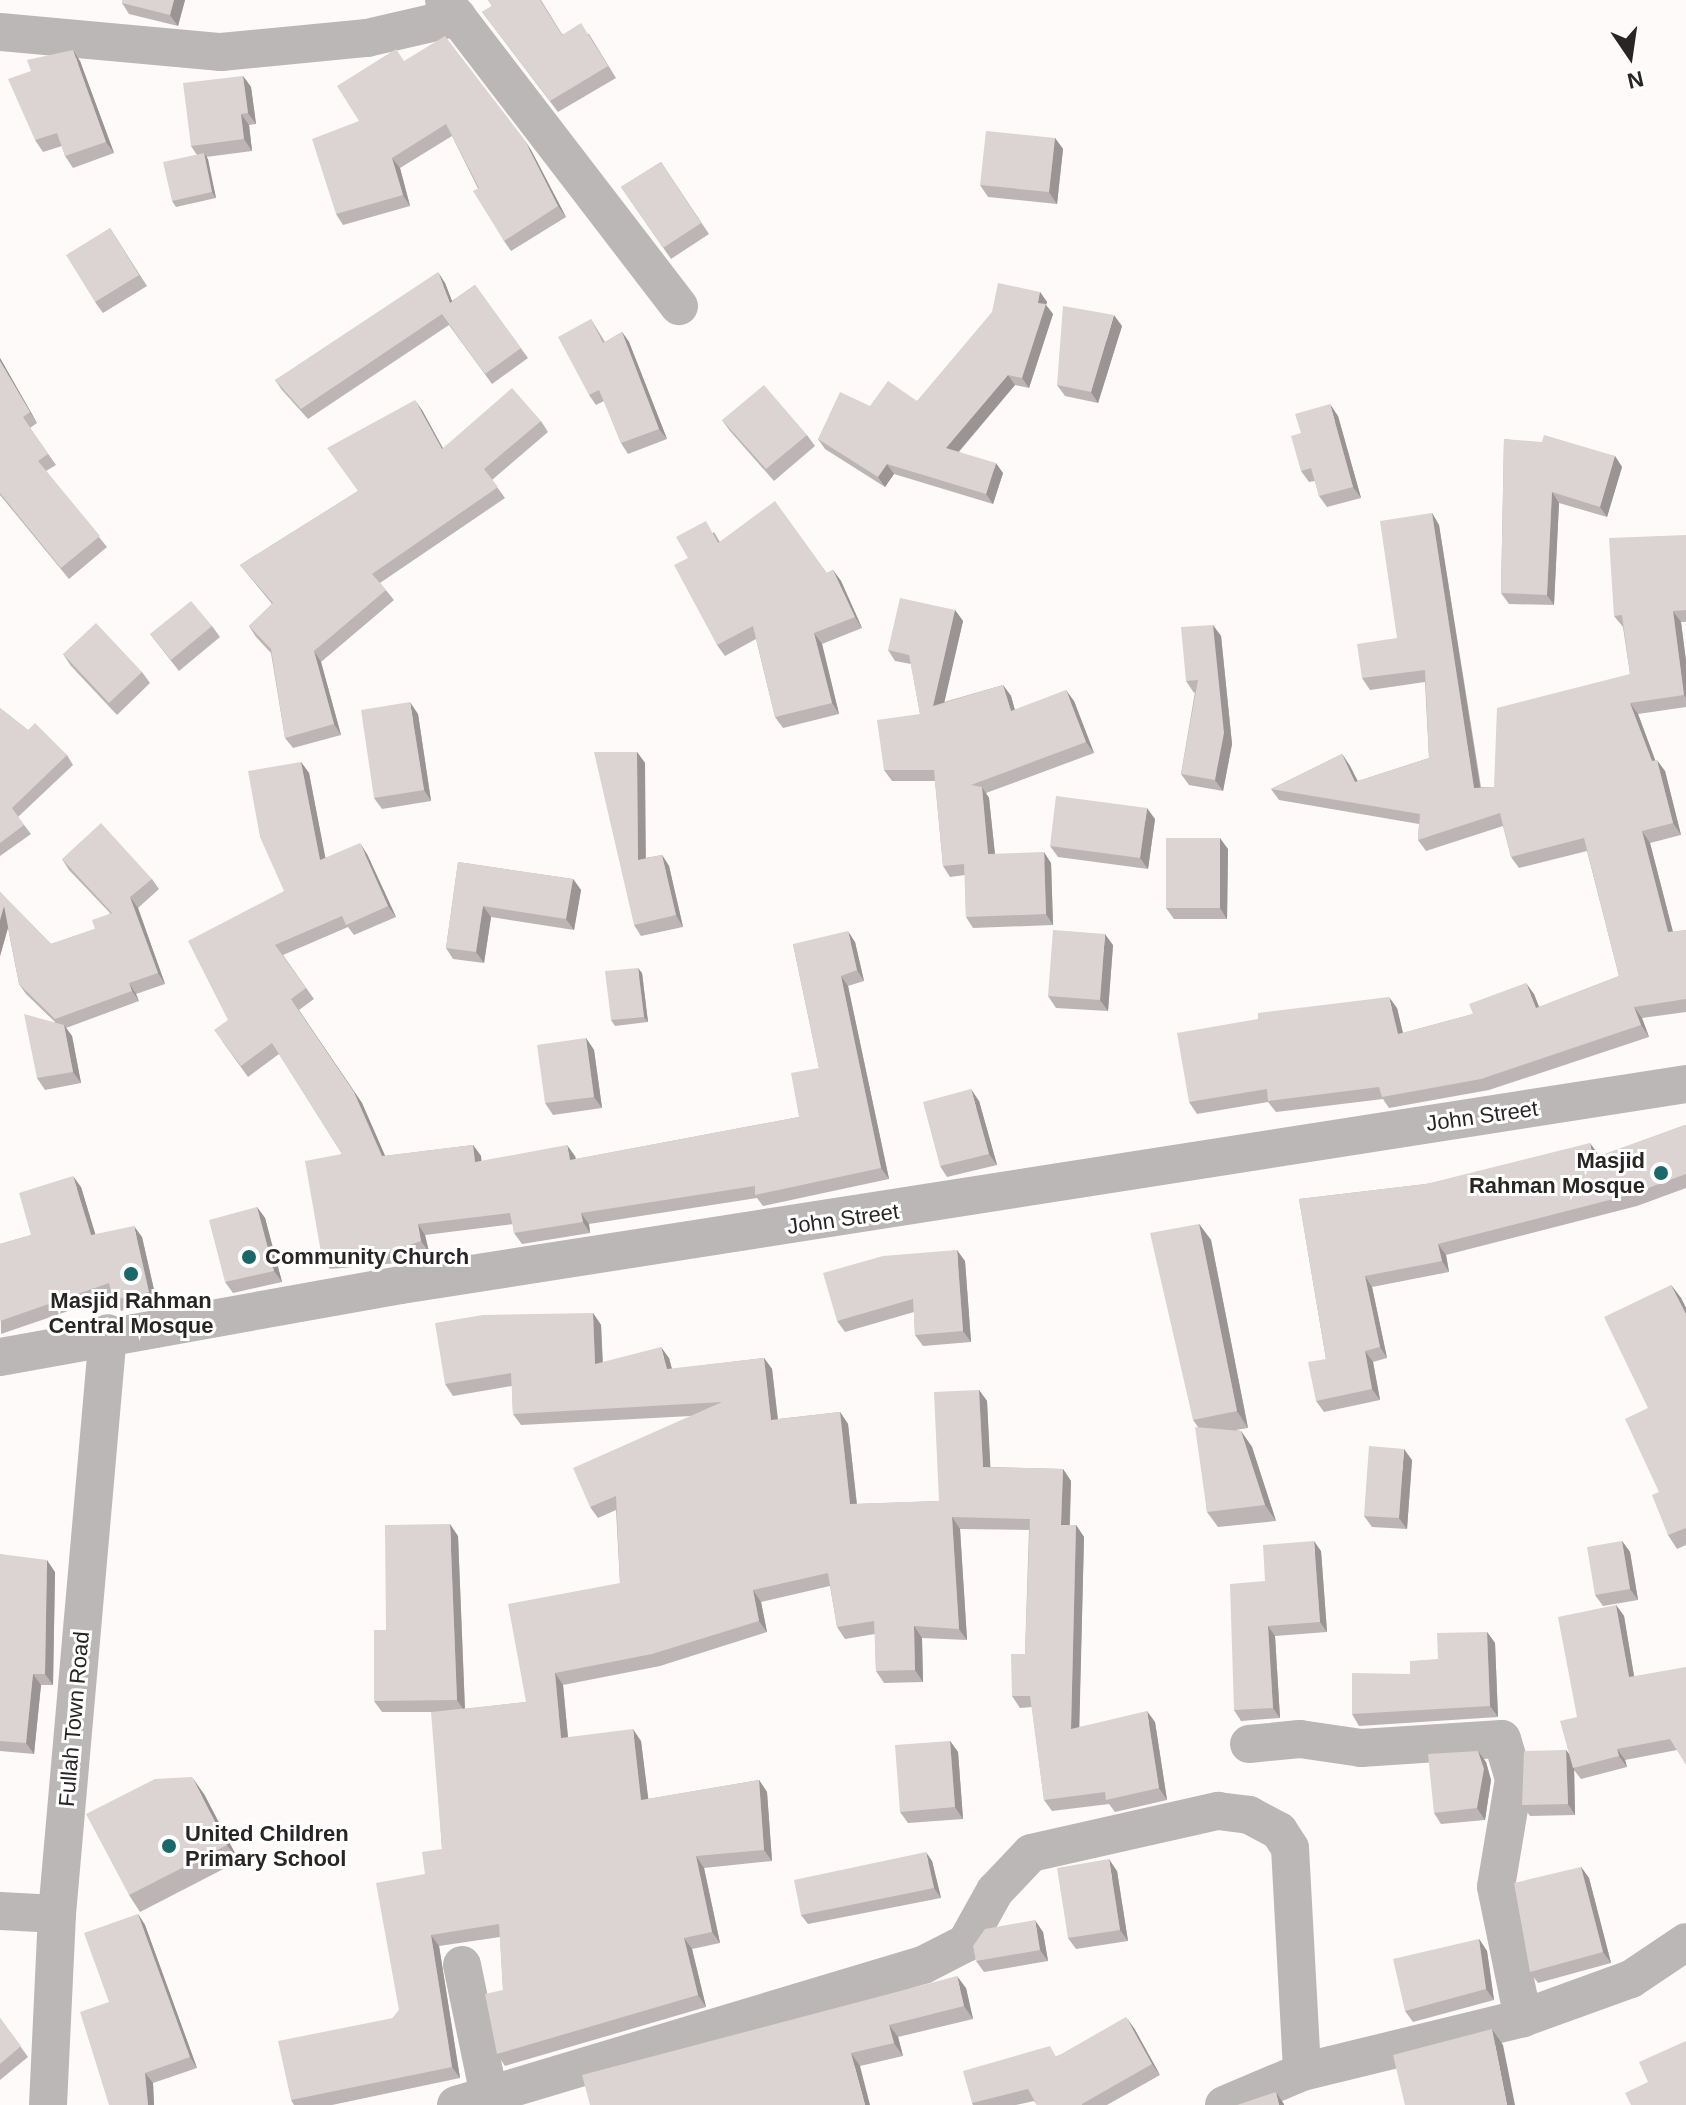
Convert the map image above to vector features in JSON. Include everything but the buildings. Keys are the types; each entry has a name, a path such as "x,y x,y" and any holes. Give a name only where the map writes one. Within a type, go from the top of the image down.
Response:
{"street":[{"path":"0,32 221,52 367,38 451,8 679,306"},
{"name":"John Street","path":"0,1357 108,1333 1686,1084"},
{"name":"Fullah Town Road","path":"48,2105 57,1914 108,1333"},
{"path":"1249,1744 1300,1739 1361,1748 1502,1739 1514,1779 1496,1887 1523,2018"},
{"path":"462,1965 472,2100 923,1965 966,1943 995,1891 1031,1853 1218,1811 1249,1815 1279,1831 1290,1848 1302,2072"},
{"path":"0,1911 57,1914"},
{"path":"1224,2105 1302,2072 1523,2018 1631,1979 1686,1942"}],"place":[{"name":"Masjid Rahman Mosque","path":"1661,1173"},
{"name":"Community Church","path":"249,1257"},
{"name":"Masjid Rahman Central Mosque","path":"131,1274"},
{"name":"United Children Primary School","path":"169,1846"}]}
